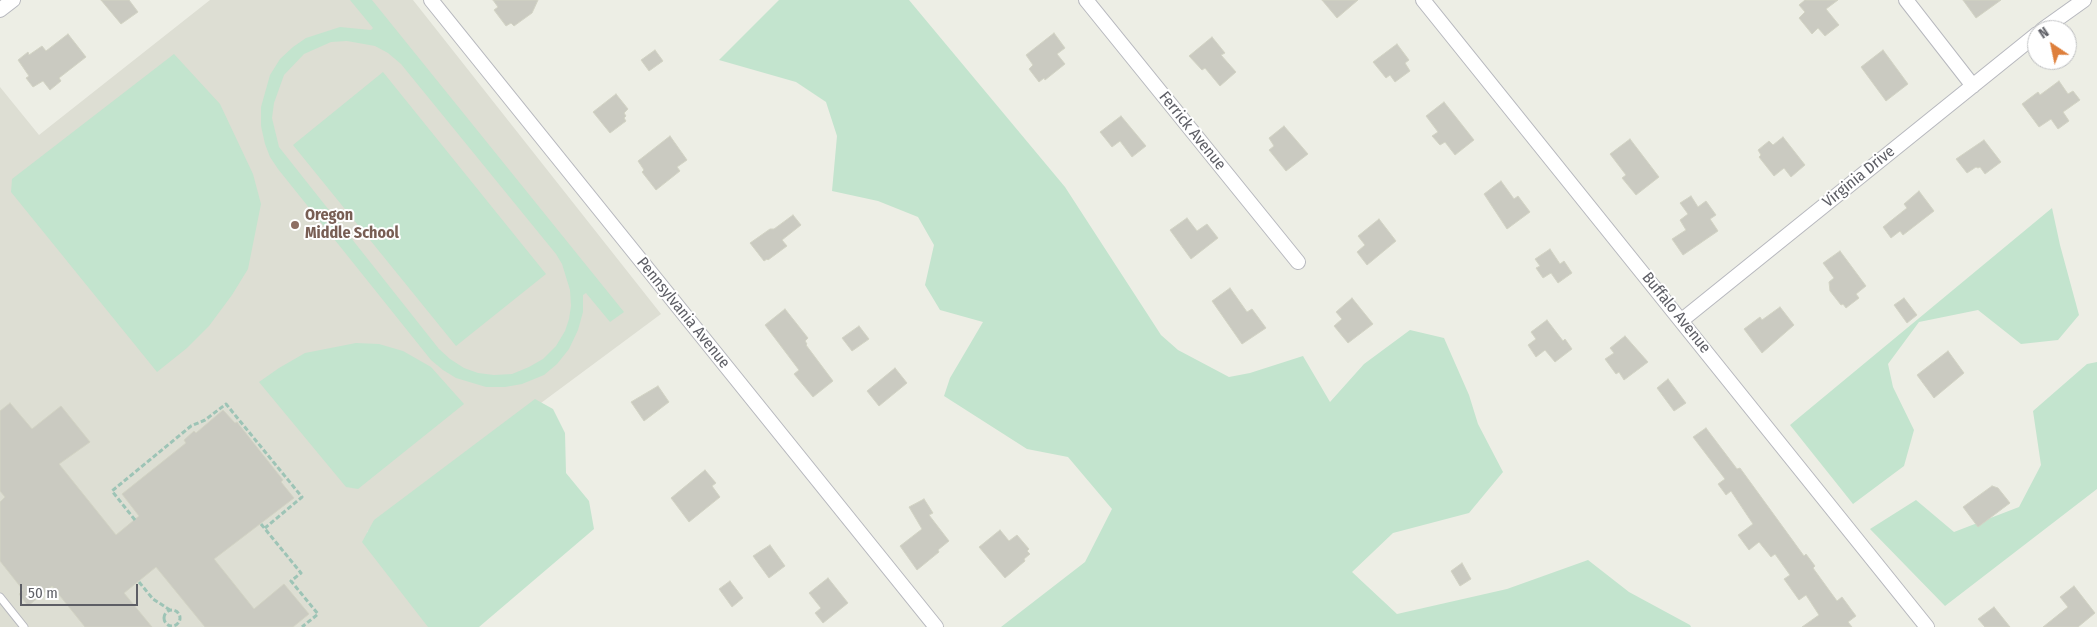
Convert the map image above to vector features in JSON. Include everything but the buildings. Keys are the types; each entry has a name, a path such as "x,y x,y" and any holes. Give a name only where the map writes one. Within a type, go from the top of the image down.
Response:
{"street":[{"path":"0,10 13,0"},
{"name":"Pennsylvania Avenue","path":"431,0 936,627"},
{"name":"Ferrick Avenue","path":"1086,0 1298,262"},
{"name":"Buffalo Avenue","path":"1423,0 1927,627"},
{"path":"1906,0 1973,86"},
{"path":"2056,20 2084,0"},
{"name":"Virginia Drive","path":"1682,320 2027,42"}],"lane":[{"path":"0,597 24,627"}],"path":[{"path":"135,520 112,491 191,426 205,420 226,404 302,497 265,528"},
{"path":"261,524 301,573 291,581 318,614 302,627"},
{"path":"138,582 157,603 178,612 180,620 177,625 170,627 164,623 163,617 166,612 171,610"}],"shaded area":[{"name":"Oregon Middle School","path":"210,0 413,0 661,314 367,532 441,627 0,627 0,87 39,135"}],"green space":[{"path":"350,0 372,0 624,312 610,322 586,293 583,295 583,312 578,330 569,349 557,364 544,375 522,384 505,387 486,387 456,378 443,370 431,360 270,157 261,126 261,107 270,75 280,59 306,38 340,27 371,30 373,28","holes":["347,41 375,46 388,53 401,64 556,254 562,264 570,290 571,306 569,319 565,331 556,346 543,359 529,367 512,374 494,375 478,373 464,368 450,359 439,349 279,147 272,118 274,103 284,75 304,54 331,42"]},
{"path":"779,0 909,0 1065,187 1161,335 1178,350 1229,377 1250,373 1303,356 1330,402 1364,364 1410,330 1444,338 1469,395 1478,424 1503,472 1469,513 1393,533 1352,572 1397,614 1507,589 1588,560 1629,592 1691,627 1001,627 1085,562 1112,509 1068,457 1027,449 944,396 950,378 983,322 940,310 925,285 934,245 918,217 878,201 832,191 837,136 826,102 796,82 719,60"},
{"path":"174,54 220,104 253,174 261,204 248,269 232,295 209,326 187,348 157,372 11,192 12,179"},
{"path":"383,72 546,274 456,346 293,145"},
{"path":"2052,208 2079,315 2058,340 2021,344 1978,310 1919,322 1888,364 1893,387 1914,430 1904,466 1853,504 1790,425"},
{"path":"356,343 379,344 403,351 431,367 464,404 358,489 346,487 259,382 305,353"},
{"path":"2097,362 2097,489 1945,606 1870,529 1916,500 1954,532 2019,507 2041,465 2033,411 2087,364"},
{"path":"535,399 553,409 565,433 566,473 589,501 594,529 479,627 428,627 362,542 374,520"}],"place":[{"name":"Oregon Middle School","path":"295,225"}]}
